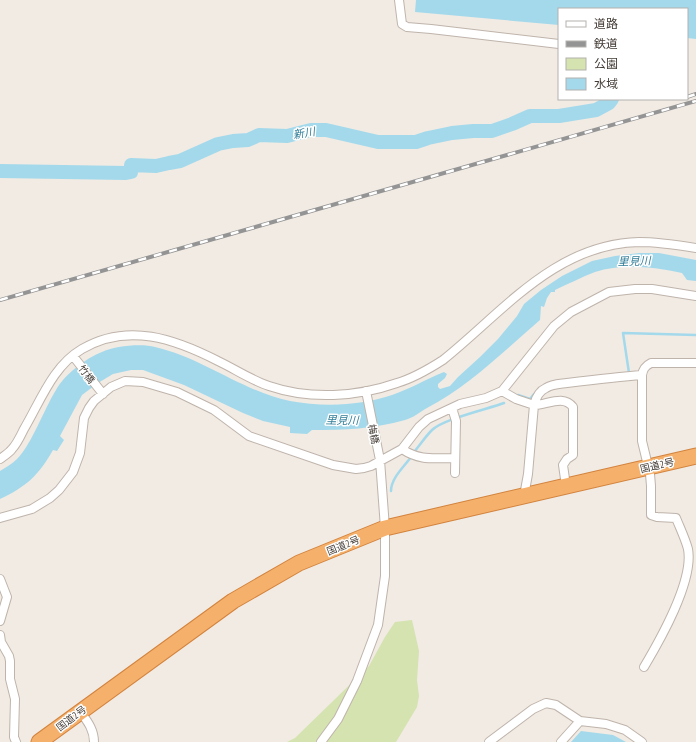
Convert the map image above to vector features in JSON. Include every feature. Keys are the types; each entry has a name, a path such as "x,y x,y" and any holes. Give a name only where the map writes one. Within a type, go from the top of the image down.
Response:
{"highway":[{"name":"国道2号","path":"39,742 233,601 299,563 385,528 696,456"}],"street":[{"path":"399,0 402,24 407,27 445,30 558,44"},
{"path":"0,459 12,449 49,383 64,364 82,349 108,339 122,336 150,336 177,342 269,386 286,390 319,395 342,395 366,392 398,383 443,360 530,284 557,266 574,257 604,246 637,242 660,243 696,248"},
{"path":"0,518 32,509 50,498 59,490 73,472 80,453 84,418 89,408 101,392 125,381 143,382 177,392 214,410 249,436 333,465 356,469 364,468 371,466 379,456 402,449 419,427 428,419 460,404 486,398 502,391 554,326 571,312 609,292 652,289 696,296"},
{"name":"竹橋","path":"74,357 101,392"},
{"path":"644,667 665,632 692,560 676,518 657,517 651,514 649,467 642,441 643,369 651,363 696,363"},
{"path":"524,496 528,474 534,405 539,393 552,386 587,380 642,376"},
{"path":"502,391 516,399 534,405 540,405 557,400 570,403 573,407 573,455 563,464 566,486"},
{"name":"梅橋","path":"321,742 338,719 357,681 378,625 385,576 385,528 379,456 366,392"},
{"path":"452,408 455,419 455,473"},
{"path":"402,449 423,458 455,458"},
{"path":"0,579 7,597 0,621"},
{"path":"0,635 1,642 9,656 10,661 10,679 15,699 14,737 16,742"},
{"path":"489,742 533,709 546,703 556,705 580,721 606,724 625,730 642,742"},
{"path":"80,711 90,725 94,736 94,742"},
{"path":"561,742 580,721"}],"green space":[{"path":"412,620 419,651 417,680 419,696 417,707 396,742 287,742 295,738 369,666 395,622"}],"water":[{"path":"416,0 696,0 696,39 688,38 688,8 558,8 558,25 415,12"},
{"name":"里見川","path":"639,253 659,253 696,260 696,281 687,280 682,273 661,269 627,267 606,269 595,272 555,290 555,292 551,292 547,298 544,307 541,306 540,320 472,379 414,416 393,423 336,430 312,430 307,434 290,433 290,427 263,421 184,385 143,370 131,370 113,374 82,395 60,436 64,440 57,451 53,450 42,467 25,485 0,499 0,471 15,461 28,445 51,398 60,384 70,373 83,363 107,350 136,345 155,347 190,359 255,390 290,401 303,403 328,405 380,399 399,393 444,372 447,374 438,384 440,389 450,386 480,357 498,339 517,316 524,304 541,290 562,276 592,261"},
{"path":"581,731 613,735 626,742 571,742"}],"waterway":[{"name":"新川","path":"0,171 126,173 131,172 131,165 156,166 180,161 218,144 248,140 259,135 287,136 311,130 326,130 378,142 416,142 452,133 492,131 530,116 559,116 596,110 609,103 611,100"},
{"path":"626,374 629,373 623,333 696,335"},
{"path":"518,395 530,399 534,394"},
{"path":"414,452 429,433 438,426 455,418 504,403"},
{"path":"391,491 395,477 411,457"}],"railway":[{"path":"688,97 696,94"},
{"path":"0,300 696,101"}]}
